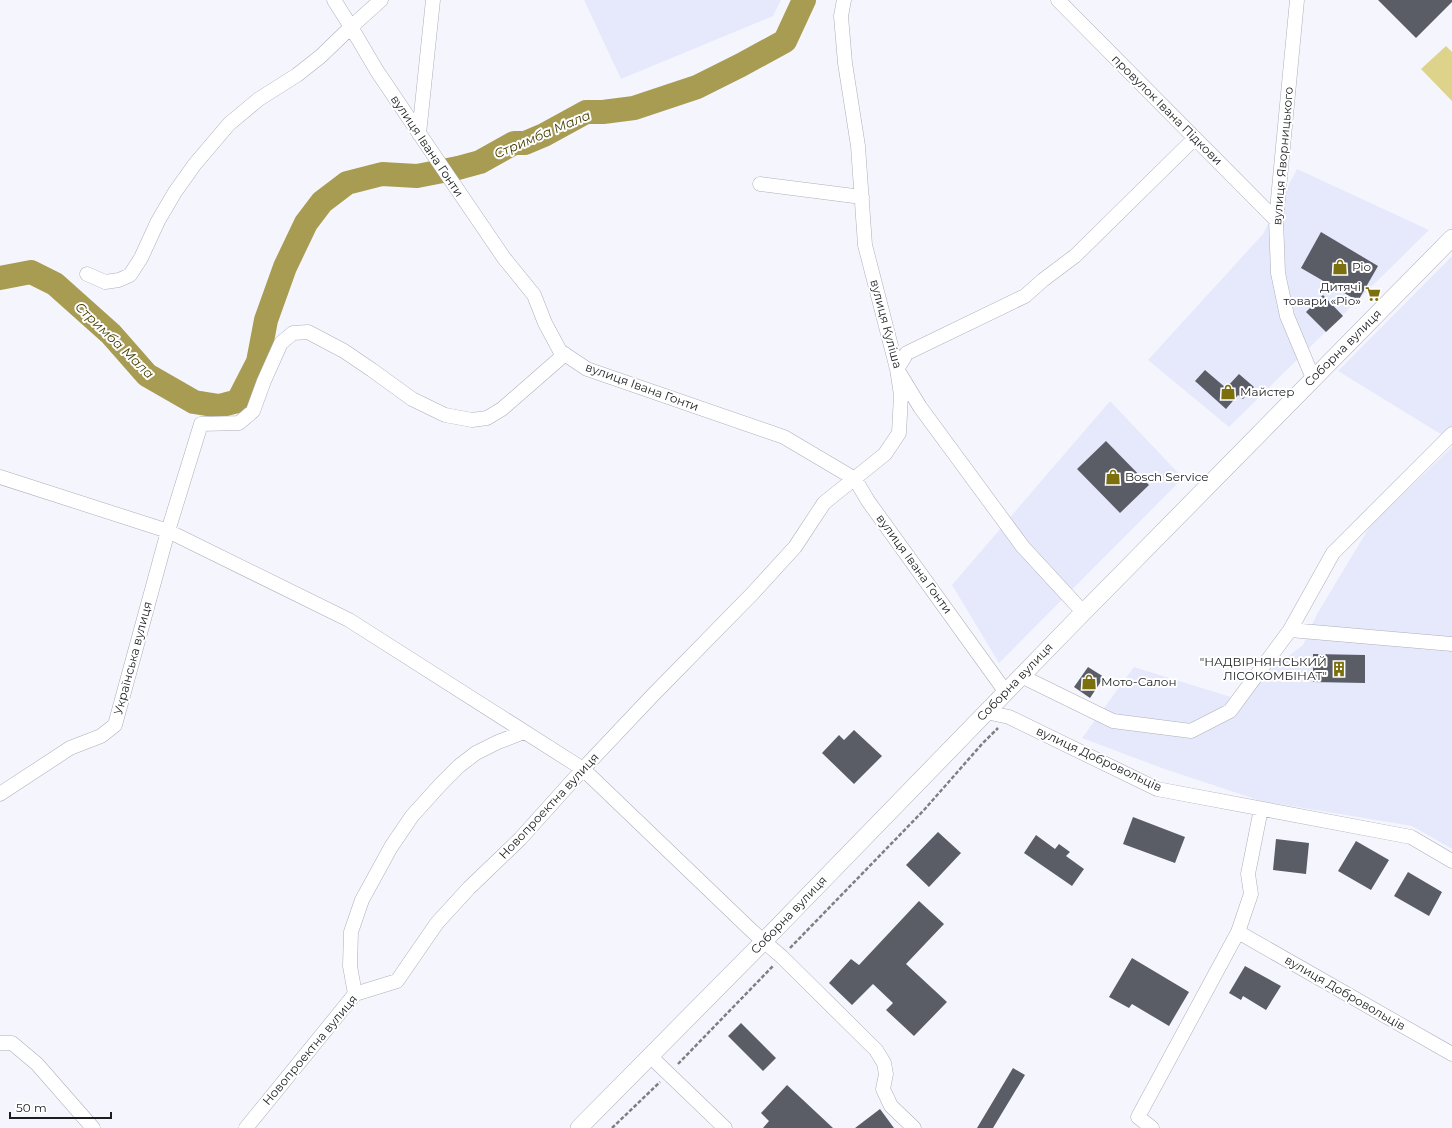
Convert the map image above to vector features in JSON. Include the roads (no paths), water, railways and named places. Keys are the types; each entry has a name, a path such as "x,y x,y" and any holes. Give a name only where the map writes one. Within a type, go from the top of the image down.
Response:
{"main road":[{"name":"Соборна вулиця","path":"579,1128 763,942 1005,691 1452,238"}],"street":[{"name":"вулиця Івана Гонти","path":"334,0 377,71 423,140 504,258 534,295 545,323 560,351 587,370 784,437 855,479 868,500 1005,691"},
{"path":"87,274 105,282 119,280 130,274 141,258 158,221 175,192 195,164 229,124 260,99 297,75 321,56 381,0"},
{"path":"423,140 433,0"},
{"name":"вулиця Куліша","path":"844,0 841,16 845,63 858,146 866,246 897,369 920,407 1023,547 1084,612"},
{"name":"провулок Івана Підкови","path":"1058,0 1276,220"},
{"name":"вулиця Яворницького","path":"1297,0 1276,220 1278,273 1287,316 1313,378"},
{"path":"897,369 907,353 1025,296 1043,280 1075,256 1195,138"},
{"path":"760,184 862,197"},
{"name":"Українська вулиця","path":"0,794 70,748 101,736 115,725 168,531 201,424 239,423 253,410 264,380 282,343 293,333 308,332 344,351 412,399 445,415 472,420 487,418 502,409 565,354"},
{"name":"Новопроектна вулиця","path":"246,1128 354,994 397,981 437,923 469,888 520,839 582,769 795,548 824,503 885,454 899,433 902,395 897,369"},
{"path":"1021,676 1113,721 1191,731 1230,711 1290,630 1333,553 1452,434"},
{"path":"0,477 168,531 349,620 582,769 763,942 782,957 876,1050 884,1063 886,1074 883,1089 891,1106 914,1128"},
{"path":"1290,630 1452,644"},
{"name":"вулиця Добровольців","path":"986,712 1009,717 1157,789 1411,837 1452,861"},
{"path":"354,994 350,966 351,932 362,900 391,847 412,816 458,766 476,753 498,742 524,732"},
{"path":"1152,1128 1138,1117 1238,932 1251,894 1248,874 1261,809"},
{"name":"вулиця Добровольців","path":"1238,932 1452,1054"},
{"path":"0,1043 12,1043 37,1064 93,1128"},
{"path":"650,1056 725,1128"}],"waterway":[{"name":"Стримба Мала","path":"0,278 31,272 55,284 111,334 147,375 194,402 219,406 238,401 258,362 266,320 285,267 306,223 322,202 347,183 382,174 417,176 480,162 514,143 525,143 544,135 586,112 603,112 634,108 697,87 785,41 804,0"}],"place":[{"name":"Ріо","path":"1340,267"},
{"name":"Дитячі товари «Ріо»","path":"1373,294"},
{"name":"Майстер","path":"1228,392"},
{"name":"Bosch Service","path":"1113,477"},
{"name":"\"НАДВІРНЯНСЬКИЙ ЛІСОКОМБІНАТ\"","path":"1339,669"},
{"name":"Мото-Салон","path":"1089,682"}]}
